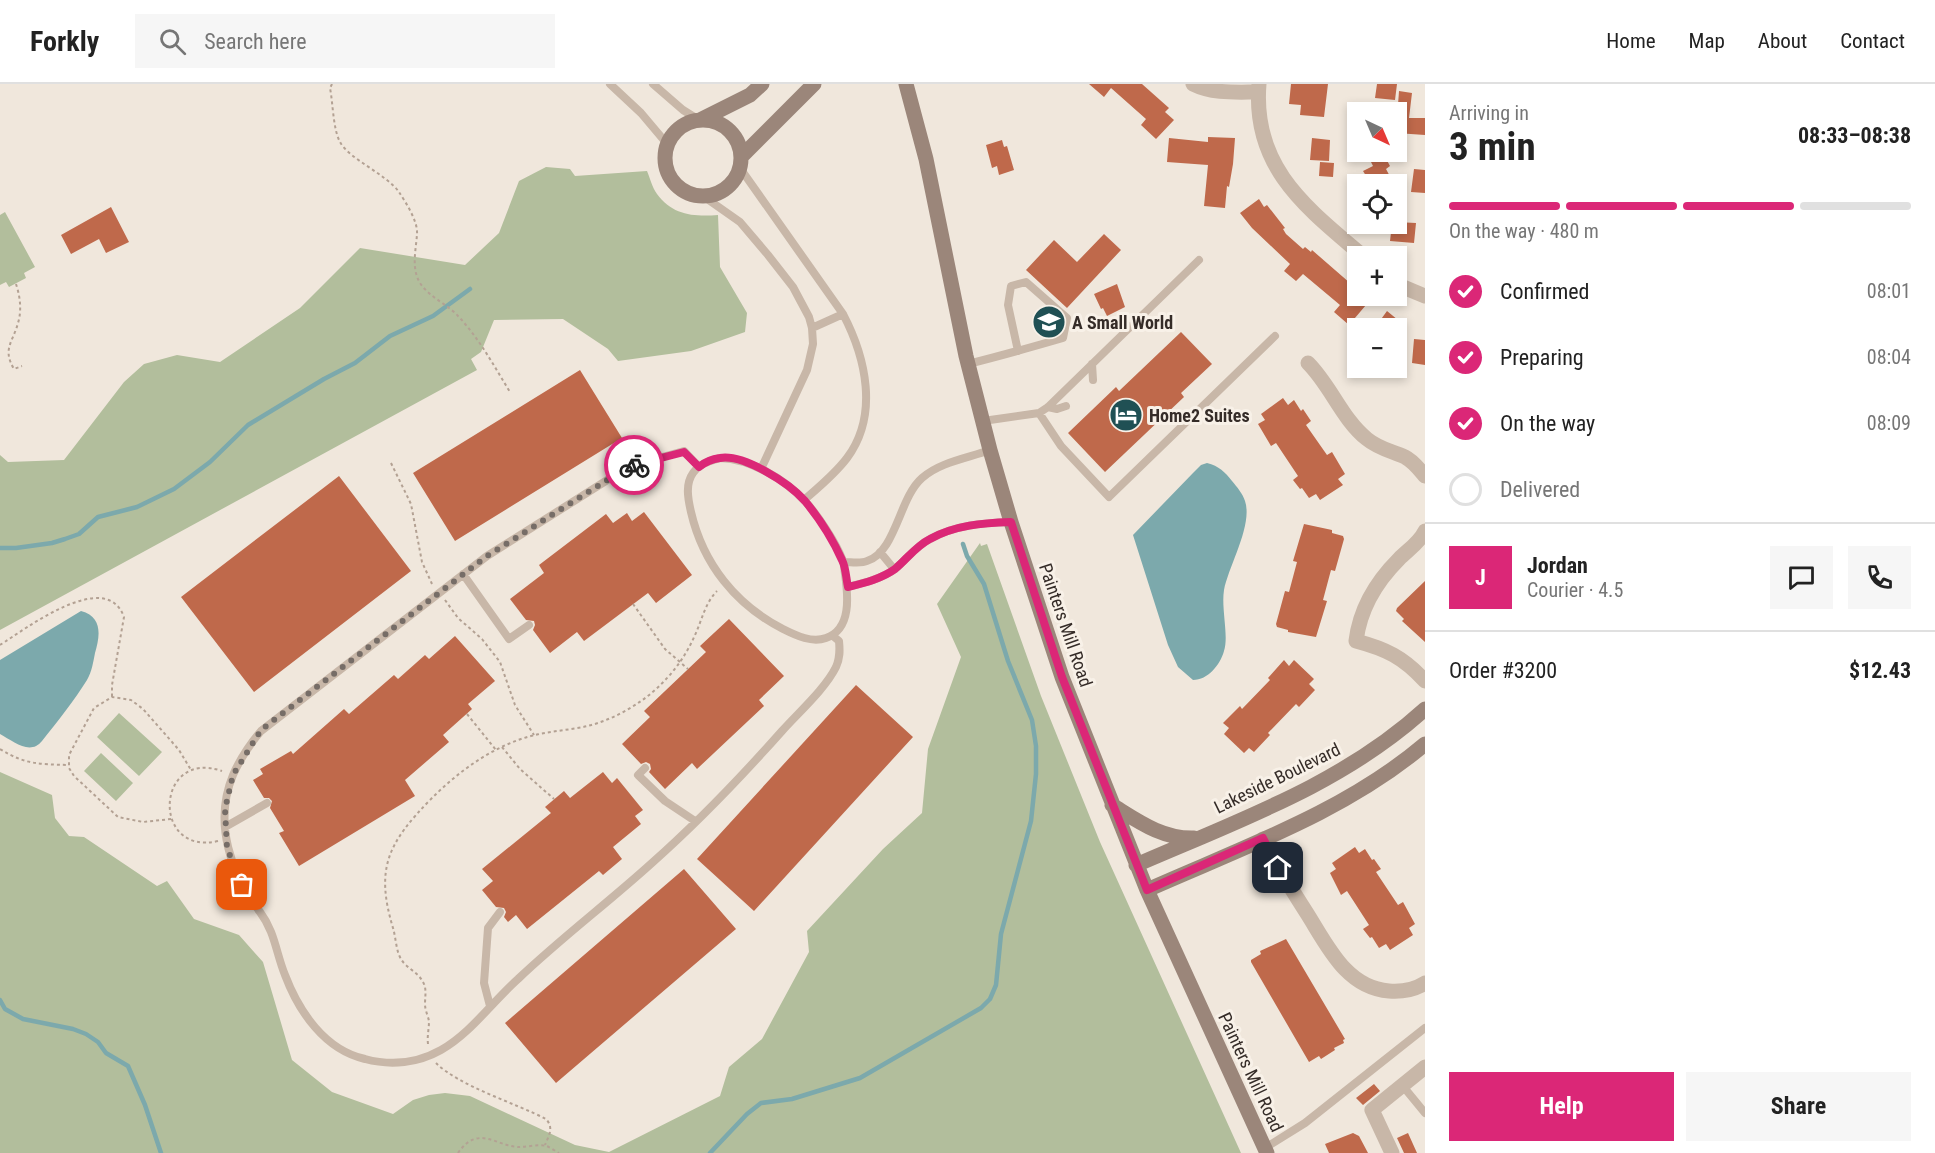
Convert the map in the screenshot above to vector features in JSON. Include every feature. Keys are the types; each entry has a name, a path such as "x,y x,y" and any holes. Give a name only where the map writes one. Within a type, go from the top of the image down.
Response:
{"main road":[{"path":"762,84 750,94 681,128 671,138 668,146 667,167 672,180 688,193 703,196 727,188 733,182 741,163 814,84"},
{"name":"Painters Mill Road","path":"906,84 926,159 968,364 990,450 1062,677 1147,890 1266,1151"},
{"path":"699,120 711,121 726,128 738,141 741,163"},
{"name":"Lakeside Boulevard","path":"1136,864 1283,801 1323,781 1400,732 1425,709"},
{"path":"1147,890 1331,807 1372,782 1425,744"},
{"path":"1112,805 1151,830 1179,839 1197,838"}],"street":[{"path":"1193,84 1217,91 1258,88 1261,126 1276,168 1292,191 1312,213 1351,246"},
{"path":"1407,289 1425,296"},
{"path":"1308,363 1320,375 1341,408 1366,439 1381,448 1405,457 1425,476"},
{"path":"1425,531 1376,587 1366,603 1358,624 1356,640 1395,654 1425,681"},
{"path":"1263,838 1278,868 1335,958 1347,972 1362,984 1380,990 1400,991 1419,987 1425,983"},
{"path":"1392,1153 1372,1110 1425,1067"}],"lane":[{"path":"610,84 641,113 668,146"},
{"path":"653,84 683,110 699,120"},
{"path":"741,163 843,314 855,337 861,358 867,399 858,440 837,470 804,500"},
{"path":"703,196 740,222 768,255 793,287 809,317 812,328 813,344 807,370 760,469"},
{"path":"983,421 1039,412 1048,407 1199,260"},
{"path":"968,364 1018,351 1063,338 1067,318 1026,282 1011,286 1008,305 1018,351"},
{"path":"812,328 843,314"},
{"path":"1039,412 1061,446 1109,497 1275,336"},
{"path":"1092,364 1093,380"},
{"path":"1048,407 1057,409 1066,406"},
{"path":"844,562 867,561 880,552 912,489 921,478 936,467 990,450"},
{"path":"699,467 684,452 637,464 620,472 487,556 261,730 233,775 227,792 226,839 234,870 271,928 285,975 305,1015 330,1043 345,1052 373,1061 405,1062 432,1054 454,1041 519,978 656,860 766,748 835,669 840,651 839,641 833,636"},
{"path":"720,458 745,462 760,469 782,482 804,500 824,527 844,562 848,587 847,610 843,623 833,636 819,640 802,637 769,622 750,608 726,584 700,541 689,504 687,487 692,474 699,467 706,462 720,458"},
{"path":"848,587 870,581 894,569 917,547 945,532 982,523 1011,522"},
{"path":"880,552 894,569"},
{"path":"463,574 509,639 529,625"},
{"path":"645,768 638,775 665,801 695,821"},
{"path":"225,827 267,803"},
{"path":"490,1005 484,983 489,928 500,912"},
{"path":"1266,1151 1425,1028"},
{"path":"1402,1085 1425,1113"}],"path":[{"path":"332,84 330,88 340,142 349,152 397,190 411,212 418,232 414,249 416,272 420,282 430,294 456,314 468,327 510,392"},
{"path":"16,284 20,299 19,322 8,348 8,359 14,369 22,366"},
{"path":"391,463 411,504 425,572 458,618 482,639 500,662 515,705 534,735"},
{"path":"545,1145 552,1129 546,1119 448,1072 436,1063 427,1036 429,1020 423,980 401,959 387,908 384,872 388,855 407,824 453,778 496,750 534,735 599,723 630,709 657,688 680,662 695,635 710,598 726,584"},
{"path":"0,645 56,609 71,603 100,599 115,604 124,617 112,685 112,698"},
{"path":"633,604 665,649 688,669"},
{"path":"171,819 143,822 118,817 74,776 69,765 69,755 94,708 106,699 125,698 137,703 179,750 192,770"},
{"path":"467,714 496,750"},
{"path":"501,747 520,769 554,799"},
{"path":"0,749 28,763 69,765"},
{"path":"226,839 197,843 182,834 171,819 168,800 180,778 192,770 203,767 213,768 233,775"},
{"path":"458,1153 479,1138 489,1138 518,1147 545,1145 559,1153"}],"green space":[{"path":"546,167 570,169 575,176 647,171 655,191 669,206 692,215 718,215 720,267 747,313 745,332 691,351 618,361 608,349 563,319 494,320 481,352 471,359 477,370 0,630 0,455 8,462 64,460 124,382 144,364 177,355 220,362 300,308 360,248 465,265 499,233 519,181"},
{"path":"5,212 35,267 24,273 26,278 9,287 6,282 0,285 0,215"},
{"path":"980,543 981,546 987,544 1041,696 1100,842 1241,1153 0,1153 0,772 52,795 55,818 69,836 84,837 157,886 167,881 194,919 239,935 263,962 292,1060 332,1092 393,1114 413,1100 429,1095 445,1093 470,1096 575,1145 609,1152 720,1096 729,1067 762,1039 809,952 807,931 883,849 922,813 928,749 961,657 937,604"},
{"path":"119,713 162,752 139,776 97,737"},
{"path":"101,753 133,783 116,801 84,771"}],"water":[{"path":"1207,463 1224,472 1238,488 1247,511 1243,533 1224,590 1226,638 1224,651 1213,671 1193,680 1178,667 1168,645 1133,535 1201,465"},
{"path":"81,611 93,618 99,634 89,677 42,741 32,747 21,746 0,734 0,660"}],"building":[{"path":"1089,84 1142,84 1169,108 1165,112 1174,120 1156,139 1141,125 1146,119 1111,88 1104,97"},
{"path":"1291,84 1328,84 1324,117 1300,115 1301,105 1289,104"},
{"path":"1377,84 1397,84 1395,100 1375,98"},
{"path":"1399,91 1412,93 1409,118 1425,118 1425,135 1407,134 1407,102 1398,102"},
{"path":"1208,137 1235,138 1225,208 1204,206 1208,165 1167,162 1169,138 1208,142"},
{"path":"1312,138 1330,140 1329,161 1310,160"},
{"path":"1002,140 1004,147 1007,146 1014,170 999,175 997,166 992,168 986,145"},
{"path":"1320,162 1334,163 1333,177 1319,176"},
{"path":"1371,162 1388,162 1390,166 1386,169 1389,174 1365,174 1363,171 1373,166"},
{"path":"1414,169 1425,170 1425,193 1411,192"},
{"path":"1259,199 1264,207 1267,205 1285,228 1283,229 1286,234 1303,249 1305,247 1311,252 1312,250 1347,280 1347,306 1365,306 1355,318 1347,318 1347,323 1334,312 1340,305 1303,274 1296,281 1284,271 1290,264 1252,228 1240,213"},
{"path":"111,207 129,242 106,253 99,239 71,254 61,235"},
{"path":"1407,223 1416,223 1414,243 1390,241 1391,234 1407,234"},
{"path":"1104,234 1121,250 1067,308 1026,270 1054,240 1077,262"},
{"path":"1117,284 1125,307 1107,316 1094,294"},
{"path":"1387,311 1396,318 1382,318"},
{"name":"Home2 Suites","path":"1181,332 1212,364 1181,393 1184,397 1105,472 1068,433 1116,387 1119,391"},
{"path":"1414,339 1425,340 1425,365 1412,363"},
{"path":"580,370 622,438 455,541 413,473"},
{"path":"1283,398 1288,405 1294,400 1301,411 1303,409 1311,421 1306,425 1327,455 1332,452 1345,474 1338,479 1343,485 1320,500 1316,494 1309,498 1302,488 1300,489 1293,480 1298,476 1276,443 1271,446 1258,424 1265,420 1261,414"},
{"path":"339,476 411,571 254,692 181,597"},
{"path":"644,512 692,575 656,603 648,593 584,641 577,632 550,653 533,630 534,621 526,620 510,599 544,573 539,565 606,514 613,523 627,513 632,521"},
{"path":"1304,524 1332,530 1332,533 1343,536 1344,539 1335,571 1331,570 1323,600 1327,601 1316,637 1288,632 1288,630 1277,627 1276,624 1285,591 1289,592 1297,562 1293,561"},
{"path":"1425,581 1425,642 1402,621 1404,619 1396,611"},
{"path":"729,619 784,676 759,700 764,706 697,769 692,763 665,789 649,772 650,764 646,762 641,764 622,744 650,717 644,711 706,652 700,646"},
{"path":"455,636 495,681 468,704 472,709 443,735 449,742 405,780 415,796 299,866 279,833 284,831 270,808 272,801 264,798 253,780 263,774 260,769 291,751 293,754 344,709 349,714 394,675 398,679 425,655 429,659"},
{"path":"1284,660 1289,666 1294,660 1314,679 1309,684 1315,690 1299,707 1296,704 1268,733 1270,735 1254,752 1249,748 1244,753 1224,734 1229,728 1223,723 1240,706 1242,709 1270,680 1268,678"},
{"path":"856,685 913,737 754,911 697,859"},
{"path":"603,772 612,783 617,778 643,810 635,816 641,824 613,847 622,859 603,875 599,871 527,929 516,915 508,922 504,917 506,912 504,908 496,907 482,890 493,881 482,869 551,813 545,807 564,791 570,798"},
{"path":"1355,847 1359,853 1365,849 1372,860 1374,859 1381,869 1376,872 1398,905 1403,902 1415,924 1409,928 1413,935 1390,950 1386,944 1379,948 1372,937 1370,938 1363,929 1369,925 1347,891 1341,895 1330,873 1336,869 1332,863"},
{"path":"684,869 736,929 556,1083 505,1023"},
{"path":"1286,939 1345,1039 1344,1043 1321,1059 1319,1056 1309,1062 1251,962 1261,954 1260,951"},
{"path":"1374,1084 1380,1091 1363,1105 1356,1098"},
{"path":"1353,1133 1359,1136 1368,1153 1329,1153 1325,1144"},
{"path":"1408,1133 1417,1153 1404,1153 1397,1138"}],"waterway":[{"path":"0,548 16,548 65,539 79,534 98,517 137,507 174,489 210,462 248,425 355,363 390,336 433,316 470,289"},
{"path":"710,1153 747,1114 761,1103 792,1099 860,1078 981,1008 990,999 996,985 1001,934 1031,821 1036,774 1036,746 1032,720 1008,661 984,584 967,556 963,544"},
{"path":"0,1000 5,1009 23,1019 73,1029 86,1034 98,1042 106,1053 128,1066 145,1105 161,1153"}],"way so far":[{"path":"242,885 227,848 225,827 227,792 233,775 261,730 487,556 634,465"}],"place":[{"name":"A Small World","path":"1049,322"},
{"name":"Home2 Suites","path":"1126,415"}],"route":[{"path":"634,465 684,452 699,467 706,462 730,458 760,469 795,492 814,513 844,562 848,587 883,576 894,569 917,547 945,532 982,523 1011,522 1062,677 1147,890 1263,838 1278,868"}]}
